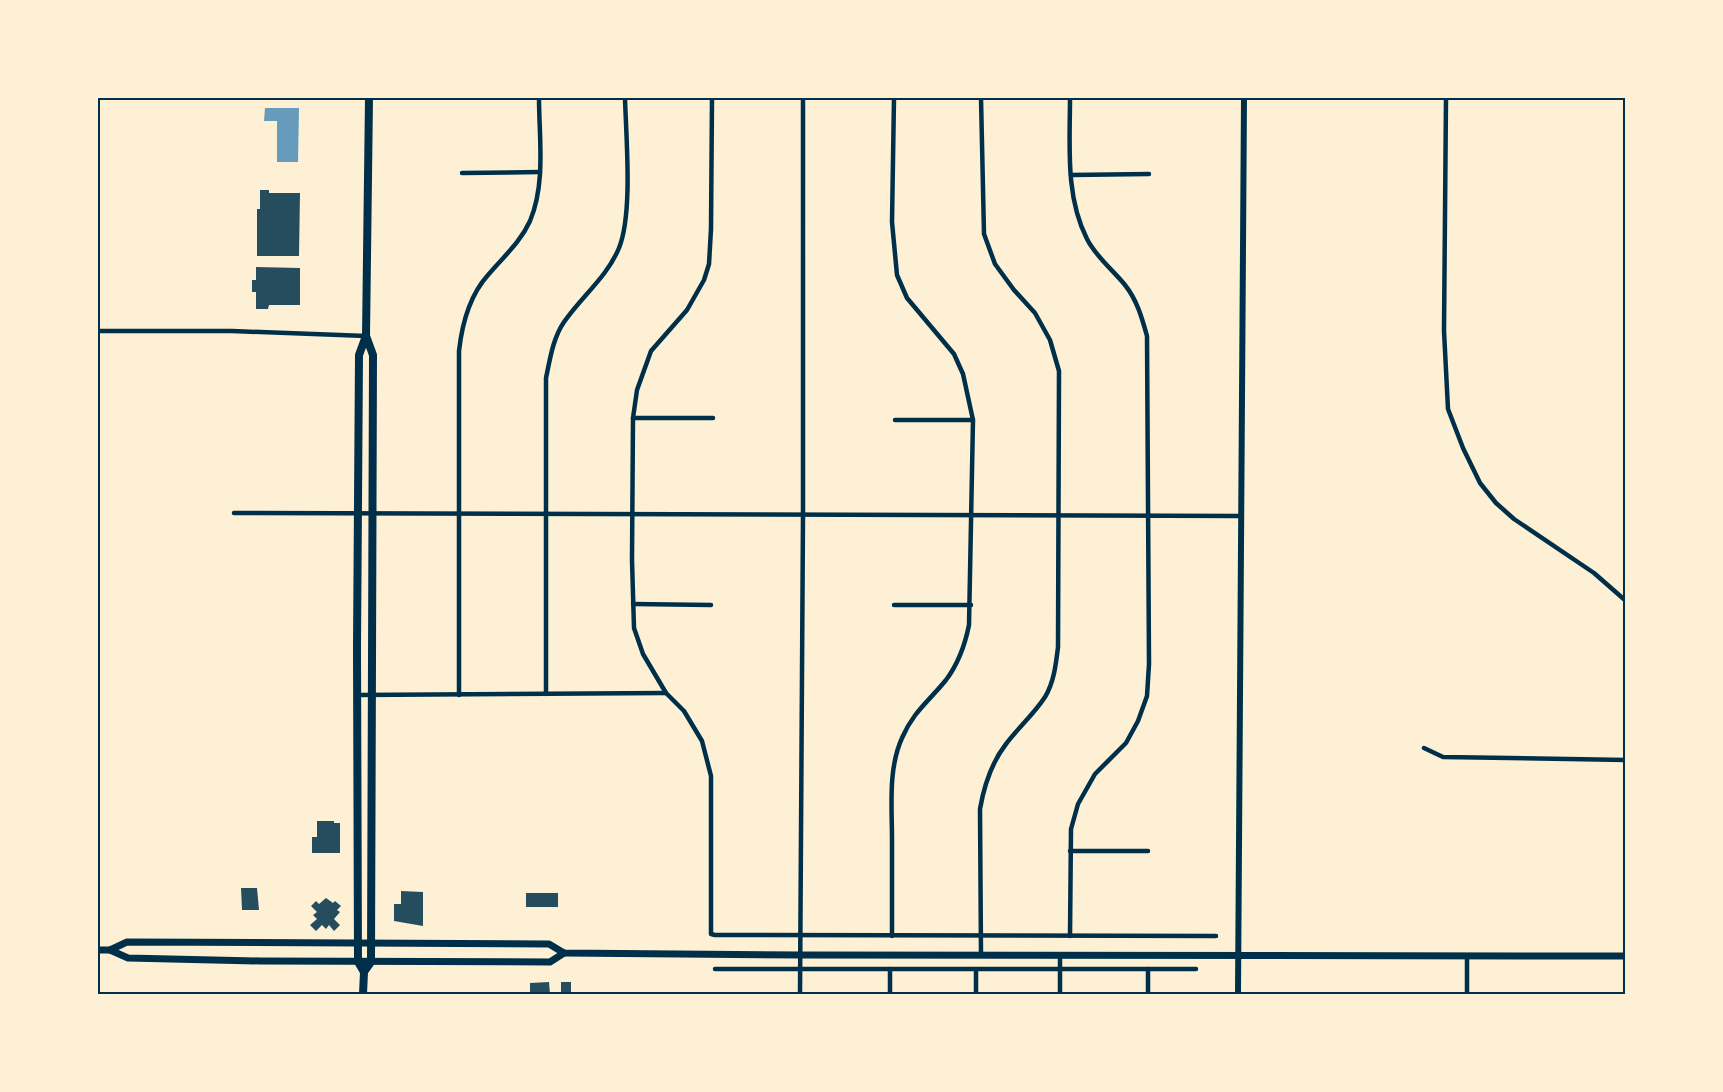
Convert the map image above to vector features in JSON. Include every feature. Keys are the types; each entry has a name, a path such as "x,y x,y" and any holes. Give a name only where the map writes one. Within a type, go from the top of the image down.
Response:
{"main road":[{"path":"364,972 358,962 358,513 359,355 366,336 369,98"},
{"path":"363,994 364,972 371,962 373,355 366,336"},
{"path":"110,950 127,942 549,944 564,952 801,955 1626,956"},
{"path":"98,950 110,950 128,958 358,962 550,962 564,952"}],"street":[{"path":"459,695 459,351 461,336 468,309 478,288 487,275 514,248 530,220 538,195 540,172 539,98"},
{"path":"546,694 546,378 552,350 564,322 603,276 619,248 625,211 625,98"},
{"path":"712,98 709,264 704,280 687,310 651,351 637,390 633,418 634,628 643,654 666,693 684,711 702,741 711,776 711,934 1216,936"},
{"path":"800,994 803,98"},
{"path":"892,936 891,793 896,753 910,720 946,679 962,653 969,625 973,420 963,374 954,354 907,298 897,275 892,222 894,98"},
{"path":"981,98 984,234 995,264 1035,313 1050,340 1059,371 1060,515 1058,647 1055,672 1046,696 1005,745 984,785 980,809 981,955"},
{"path":"1070,98 1073,198 1087,240 1126,287 1142,316 1147,336 1149,664 1147,696 1138,722 1126,743 1095,774 1078,804 1071,829 1070,936"},
{"path":"1238,994 1244,98"},
{"path":"1446,98 1444,331 1449,409 1463,448 1480,483 1496,503 1514,519 1594,573 1626,601"},
{"path":"462,173 540,172"},
{"path":"1071,175 1149,174"},
{"path":"98,331 232,331 366,336"},
{"path":"633,418 713,418"},
{"path":"896,420 973,420"},
{"path":"234,513 1242,516"},
{"path":"633,604 711,605"},
{"path":"894,605 970,605"},
{"path":"357,695 666,693"},
{"path":"1424,748 1443,757 1626,760"},
{"path":"1070,851 1148,851"},
{"path":"1060,955 1060,994"},
{"path":"1467,956 1467,994"},
{"path":"715,969 1196,969"},
{"path":"890,969 890,994"},
{"path":"976,969 976,994"},
{"path":"1148,969 1148,994"}],"water":[{"path":"265,108 299,108 298,162 277,162 277,121 264,121"}],"building":[{"path":"260,190 269,190 269,193 300,193 299,256 257,256 257,209 260,209"},
{"path":"256,267 300,268 300,305 269,305 268,309 256,309 256,292 252,292 252,280 256,280"},
{"path":"317,821 340,823 340,853 312,853 312,837 317,837"},
{"path":"241,888 257,888 259,910 242,910"},
{"path":"401,891 423,892 423,926 394,921 394,904 401,904"},
{"path":"526,893 558,893 558,907 526,907"},
{"path":"326,898 341,906 337,910 340,912 334,919 340,925 334,931 329,925 326,929 322,925 316,931 310,925 317,919 313,915 317,912 311,906 316,901 319,904"},
{"path":"549,982 550,994 530,994 530,983"},
{"path":"561,982 571,982 571,994 561,994"}]}
